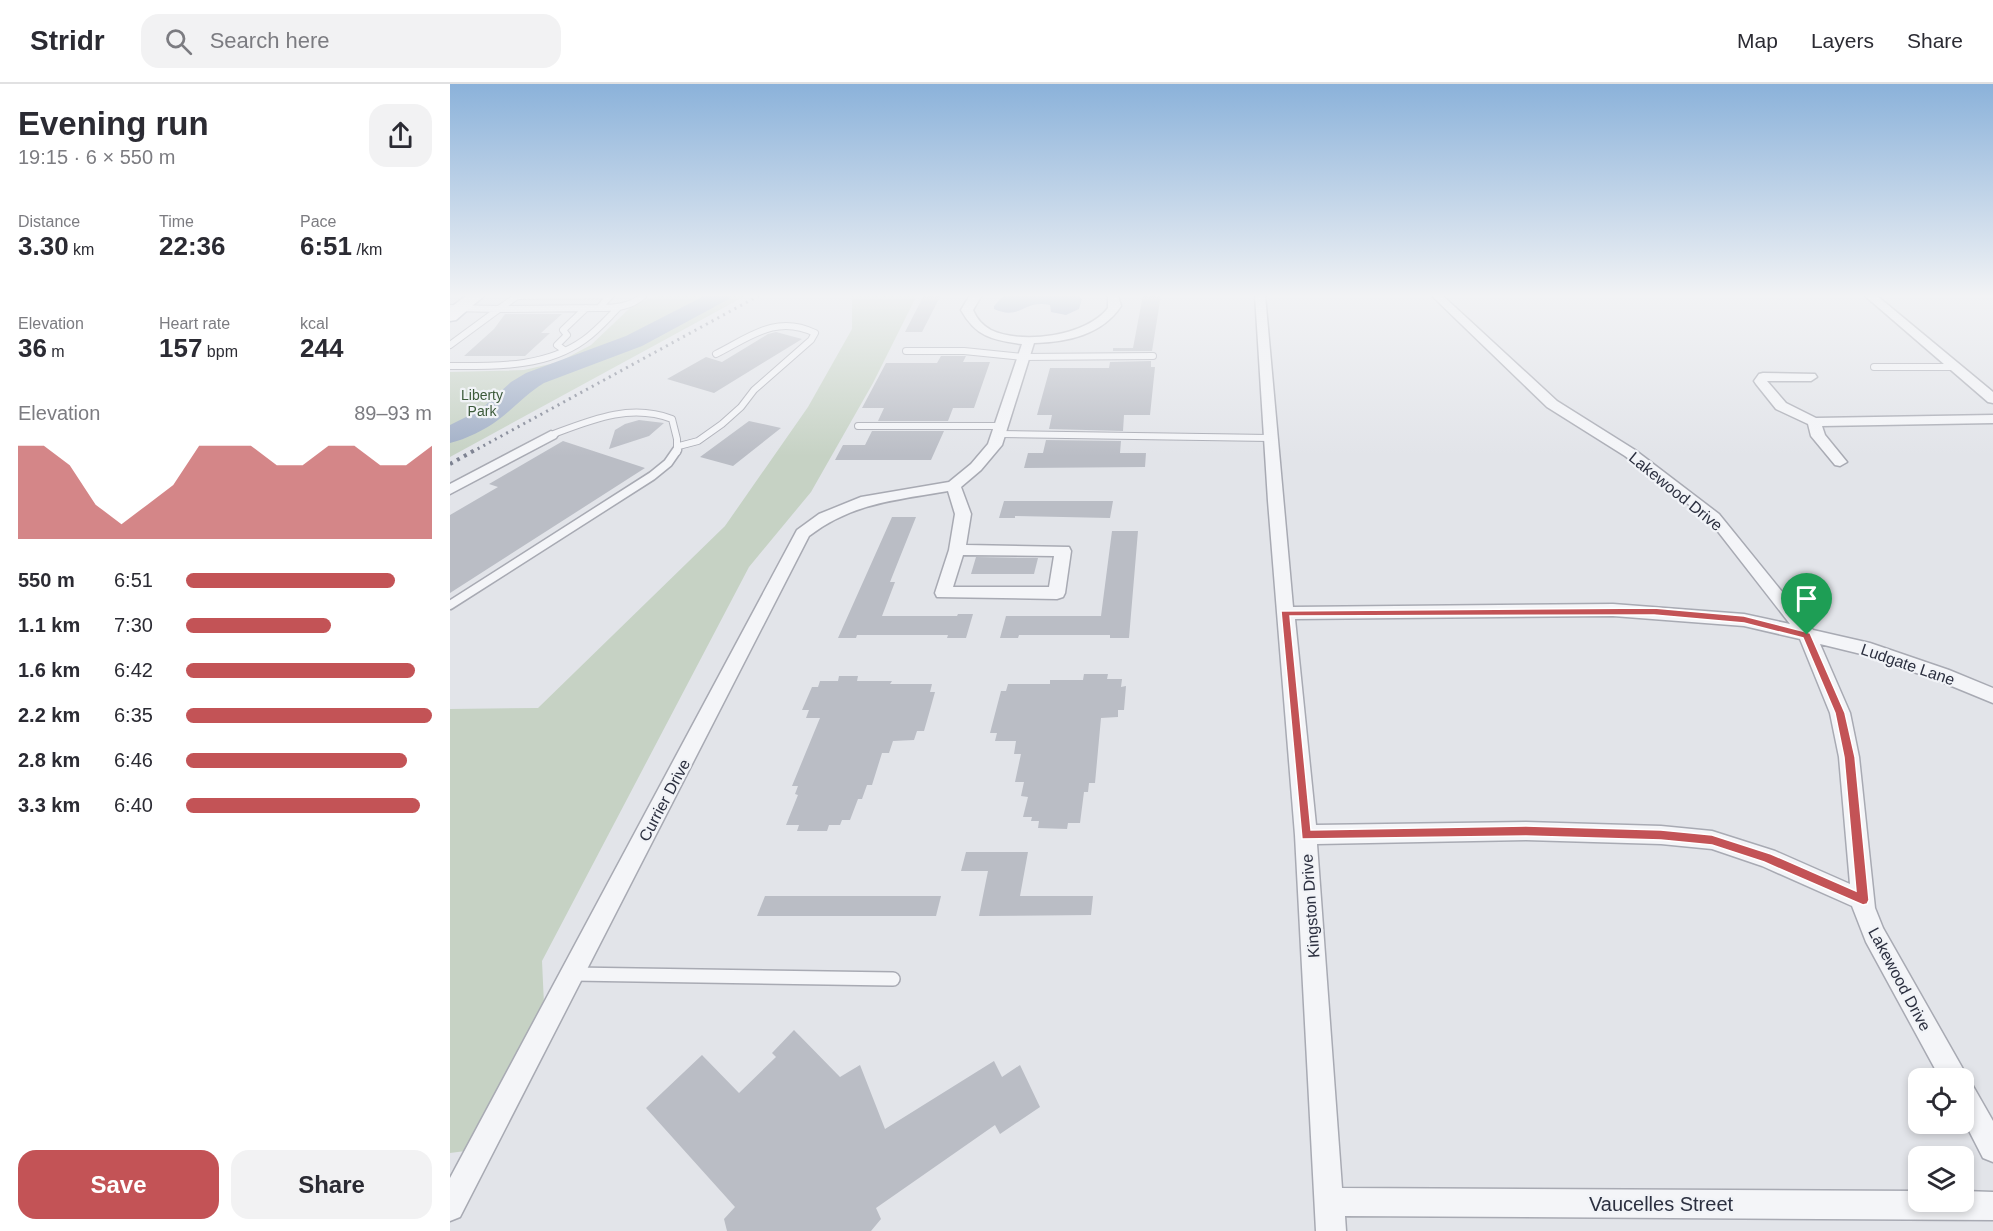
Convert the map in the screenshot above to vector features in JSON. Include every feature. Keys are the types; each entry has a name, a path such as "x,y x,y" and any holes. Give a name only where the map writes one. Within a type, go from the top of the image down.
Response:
{"street":[{"path":"957,550 1063,551 1057,593 943,593 957,550 963,514 953,486 995,445 1026,349"},
{"name":"Kingston Drive","path":"1264,349 1306,835 1331,1231"},
{"name":"Lakewood Drive","path":"1493,349 1552,404 1630,453 1714,517 1807,635 1827,677 1850,757 1864,908 1874,934 1948,1068"},
{"path":"1933,349 1993,399"},
{"path":"1811,376 1763,377 1760,381 1781,406 1814,422 1993,418"},
{"path":"1814,422 1818,436 1840,462"},
{"path":"450,490 551,435"},
{"name":"Currier Drive","path":"450,1208 803,533 824,517 866,500 953,486"},
{"name":"Ludgate Lane","path":"1285,613 1644,611 1744,620 1839,641 1897,658 1993,696"},
{"path":"1306,835 1526,831 1661,835 1712,840 1767,858 1863,900"},
{"path":"1974,1113 1993,1148"},
{"name":"Vaucelles Street","path":"1328,1202 1993,1206"}],"lane":[{"path":"450,366 517,366 567,349"},
{"path":"716,354 726,349"},
{"path":"679,446 698,441 722,424 741,407 754,390 801,349"},
{"path":"906,351 1026,349 1153,356"},
{"path":"1874,367 1955,367"},
{"path":"450,605 455,599 652,476 672,461 679,446 672,419 663,414 646,412 604,415 551,435"},
{"path":"858,426 1270,438"},
{"path":"573,974 893,979"}],"green space":[{"name":"Liberty Park","path":"584,349 601,349 543,371 558,372 622,349 649,349 450,457 450,372 524,370 559,362"},
{"path":"841,349 890,349 811,492 749,567 542,961 545,1026 481,1149 450,1153 450,709 538,708 725,526 808,407"}],"building":[{"path":"472,349 533,349 525,356 464,356"},
{"path":"744,349 786,349 714,393 667,379 706,357 722,362"},
{"path":"1113,349 1152,349 1152,351 1113,351"},
{"path":"941,356 966,356 963,362 990,362 974,408 953,408 948,421 878,421 884,408 862,408 886,363 937,363"},
{"path":"1151,361 1151,367 1155,367 1150,415 1124,415 1123,431 1049,429 1052,415 1037,415 1050,368 1109,368 1110,362"},
{"path":"639,420 664,423 649,436 609,449 615,430"},
{"path":"749,421 781,428 733,466 700,457"},
{"path":"872,431 944,431 931,460 835,460 843,445 865,445"},
{"path":"1046,440 1121,441 1120,453 1146,453 1145,467 1024,468 1028,453 1043,453"},
{"path":"563,441 645,468 450,593 450,515 498,487 489,484"},
{"path":"1004,501 1113,501 1110,518 1015,516 1015,518 999,518"},
{"path":"892,517 916,517 890,582 895,582 882,616 973,614 966,638 947,638 948,635 857,635 856,638 838,638"},
{"path":"1112,531 1138,531 1129,638 1110,638 1110,635 1019,635 1018,638 1000,638 1006,616 1101,616"},
{"path":"976,557 1038,558 1034,574 971,574"},
{"path":"1084,674 1108,674 1107,679 1122,679 1121,687 1126,686 1124,710 1118,710 1118,717 1101,718 1095,783 1089,783 1088,792 1084,792 1080,823 1068,823 1067,829 1038,828 1039,821 1031,821 1032,817 1023,817 1028,797 1021,796 1024,782 1015,782 1021,754 1014,754 1016,741 995,741 997,733 990,733 1001,691 1006,691 1008,684 1050,684 1050,680 1083,680"},
{"path":"839,676 858,676 857,681 892,681 890,684 932,684 930,692 935,692 924,731 917,731 914,740 893,741 889,753 882,753 872,785 867,785 862,799 858,799 850,820 842,820 840,825 829,825 827,831 797,831 799,825 786,825 798,795 795,794 798,786 792,786 820,718 806,718 809,710 802,710 812,687 818,687 820,681 838,681"},
{"path":"966,852 1028,852 1020,896 1093,896 1091,915 979,916 988,871 961,871"},
{"path":"765,896 941,896 936,916 757,916"},
{"path":"794,1030 840,1077 860,1065 885,1129 994,1061 1002,1077 1020,1065 1040,1107 1000,1134 995,1125 876,1208 881,1219 871,1231 727,1231 724,1219 735,1207 646,1108 702,1055 739,1093 776,1057 772,1053"}],"waterway":[{"path":"450,435 489,415 520,387 535,378 614,349"}],"railway":[{"path":"472,452 662,349"},
{"path":"450,464 475,450"}],"route":[{"path":"1613,610 1744,620 1807,635 1827,677 1840,713 1850,757 1863,900 1767,858 1712,840 1661,835 1526,831 1306,835 1285,613 1613,610"}]}
